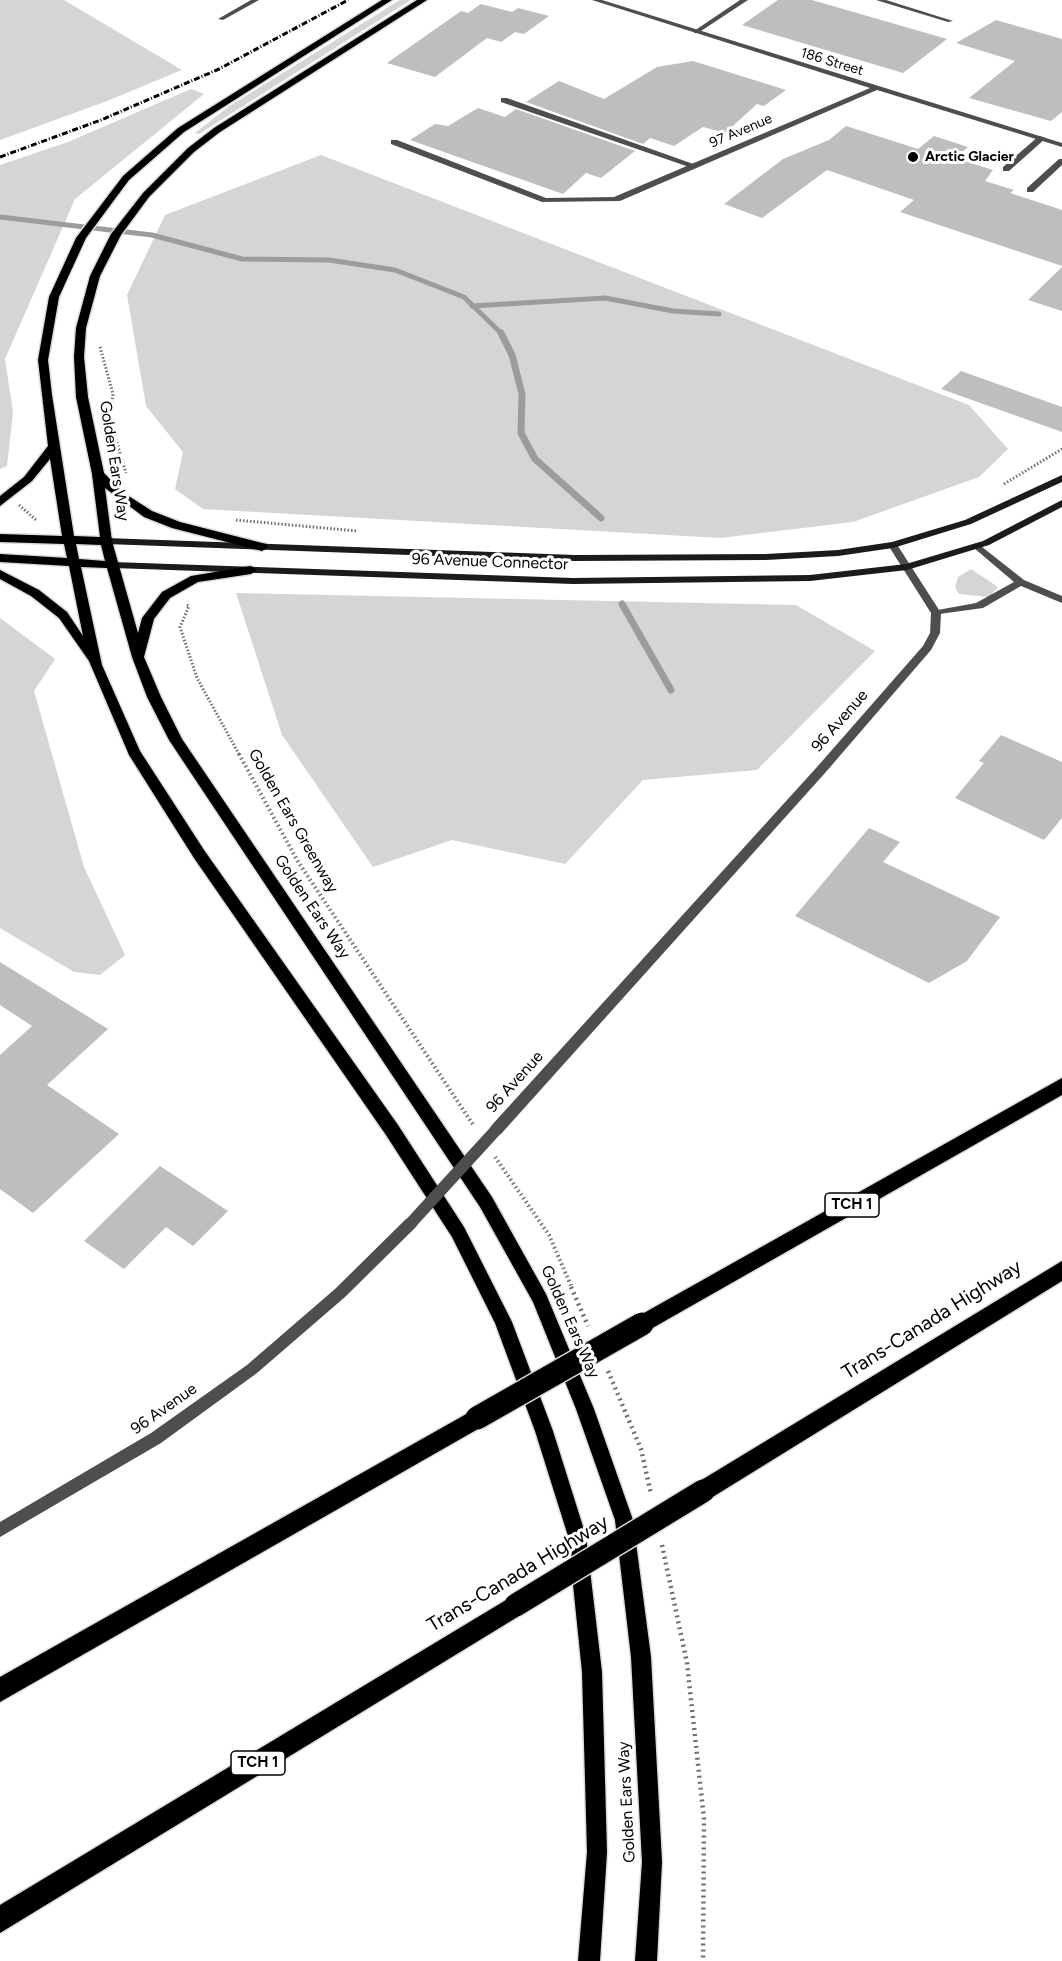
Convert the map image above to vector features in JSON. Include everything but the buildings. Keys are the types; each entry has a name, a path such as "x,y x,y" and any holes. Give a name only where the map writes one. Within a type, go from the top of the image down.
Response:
{"highway":[{"name":"TCH 1","path":"0,1690 1062,1086"},
{"name":"Trans-Canada Highway","path":"0,1920 1062,1270"}],"main road":[{"name":"Golden Ears Way","path":"388,0 215,107 166,142 126,178 81,238 54,297 43,360 53,447 68,540 96,665 134,752 165,804 392,1130 458,1232 503,1322 544,1431 577,1536 592,1672 597,1852 589,1961"},
{"name":"Golden Ears Way","path":"423,0 240,114 173,166 146,195 116,234 95,276 88,298 81,328 79,357 82,397 98,474 106,541 138,657 154,697 176,740 486,1202 540,1299 585,1408 624,1520 641,1657 652,1862 646,1961"},
{"path":"0,502 28,478 53,447"},
{"path":"98,474 120,495 148,514 176,525 262,547"},
{"path":"893,545 968,522 1062,478"},
{"path":"907,567 977,546 1062,503"},
{"name":"96 Avenue Connector","path":"0,538 575,558 742,558 838,553 893,545"},
{"name":"96 Avenue Connector","path":"0,558 112,565 573,581 810,578 907,567"},
{"path":"138,657 148,618 166,595 195,579 251,570"},
{"path":"0,574 35,593 63,615 96,665"}],"street":[{"path":"221,19 256,0"},
{"name":"186 Street","path":"595,0 1062,145"},
{"path":"696,32 745,0"},
{"path":"879,0 950,21"},
{"name":"97 Avenue","path":"394,142 545,200 617,199 876,88"},
{"path":"504,100 695,166"},
{"path":"1006,169 1042,138"},
{"path":"1030,190 1062,161"},
{"path":"1053,170 1062,173"},
{"path":"893,545 936,613 979,606 1021,582"},
{"path":"977,546 1021,582 1062,600"},
{"name":"96 Avenue","path":"0,1530 156,1438 252,1369 340,1293 411,1223 496,1130 915,663 936,633 936,613"}],"path":[{"path":"99,344 113,394 110,420 120,462 132,481"},
{"path":"1001,485 1062,449"},
{"path":"18,505 36,520"},
{"path":"232,520 358,531"},
{"name":"Golden Ears Greenway","path":"189,606 180,627 197,678 297,860 414,1038"},
{"path":"687,1663 704,1819 703,1961"}],"shaded area":[{"path":"0,0 64,0 182,70 107,101 0,140"},
{"path":"400,0 411,0 199,134 195,133 228,107"},
{"path":"191,89 204,94 75,199 5,359 13,412 7,466 0,469 0,165 68,142"},
{"path":"321,155 969,405 1008,449 979,477 853,522 720,538 203,509 175,489 183,452 146,406 127,295 165,215"},
{"path":"971,569 998,587 989,597 959,594 955,587 958,577"},
{"path":"236,593 796,605 875,651 757,770 643,780 565,864 452,840 373,867 282,735"},
{"path":"0,618 55,659 34,691 84,867 125,955 100,975 74,972 0,928"}],"waterway":[{"path":"0,217 152,235 242,259 329,260 395,270 464,297 473,306"},
{"path":"473,306 605,298 673,311 719,314"},
{"path":"473,306 501,333"},
{"path":"501,333 512,355 522,394 521,433 535,459 601,518"},
{"path":"622,604 671,690"}],"railway":[{"path":"0,157 101,120 219,69 348,0"}],"place":[{"name":"Arctic Glacier","path":"913,157"}]}
